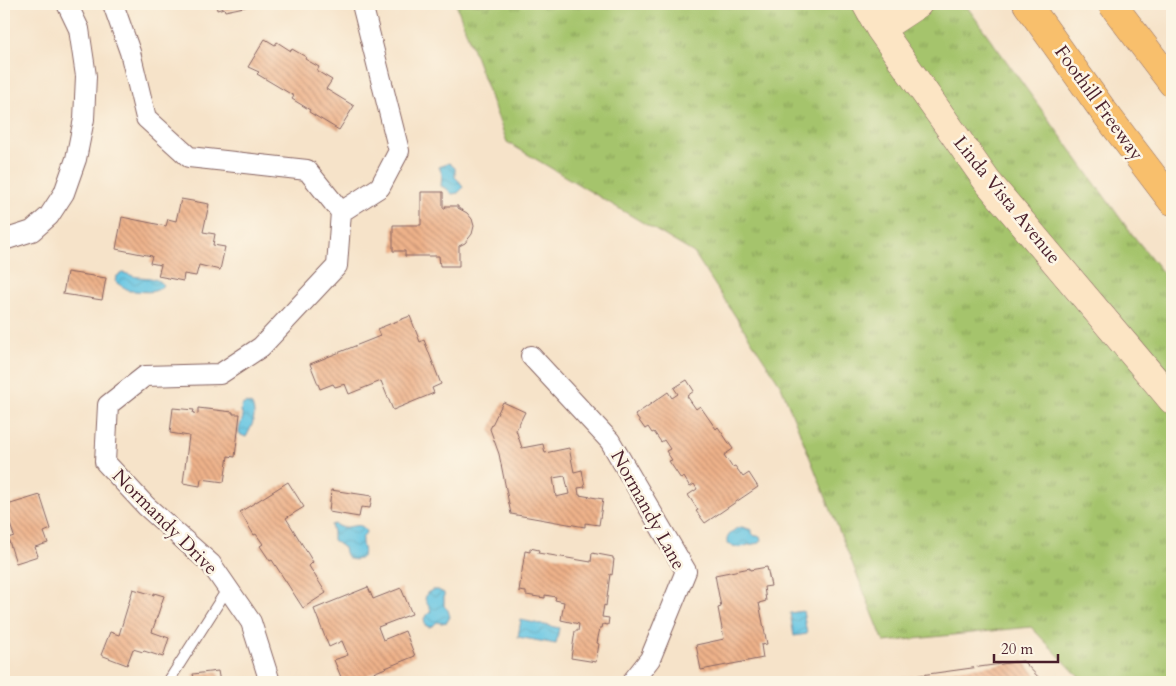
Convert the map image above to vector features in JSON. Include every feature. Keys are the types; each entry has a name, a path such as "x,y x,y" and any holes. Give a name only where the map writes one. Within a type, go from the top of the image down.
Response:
{"highway":[{"name":"Foothill Freeway","path":"1027,4 1102,109 1172,201"},
{"path":"1112,4 1172,83"}],"main road":[{"name":"Linda Vista Avenue","path":"866,4 880,29 987,181 1172,400"},
{"path":"880,29 918,4"}],"street":[{"path":"4,240 32,231 48,216 64,193 76,159 84,119 86,76 79,29 67,4"},
{"path":"113,4 130,52 146,118 189,157 307,170 341,212 380,187 400,151 362,4"},
{"name":"Normandy Drive","path":"270,682 251,622 211,564 146,506 105,462 108,405 145,376 220,374 261,347 337,266 341,212"},
{"name":"Normandy Lane","path":"531,356 610,441 686,570 650,659 632,682"}],"lane":[{"path":"168,682 228,588"}],"green space":[{"path":"456,4 965,4 1128,229 1172,284 1172,682 1084,682 1031,627 884,642 781,386 694,253 507,142"}],"water":[{"path":"449,163 455,168 455,177 463,188 458,193 452,194 441,186 442,174 439,167"},
{"path":"122,273 152,278 163,285 152,291 129,291 115,281 117,276"},
{"path":"246,403 252,405 254,417 246,437 239,434 239,429 243,417 242,405"},
{"path":"335,524 339,527 360,526 364,528 366,532 362,540 364,553 362,557 356,560 350,559 346,555 344,548 333,540 331,525"},
{"path":"742,527 752,530 755,536 760,536 761,540 759,543 739,548 727,544 727,538 731,533 737,528"},
{"path":"432,590 444,593 444,606 448,610 450,617 447,622 437,622 429,627 425,625 424,618 431,611 425,599 427,593"},
{"path":"803,611 807,634 794,636 790,613"},
{"path":"521,620 559,628 556,644 518,637"}],"building":[{"path":"216,4 254,5 225,11 224,8 217,10"},
{"path":"265,39 275,45 277,42 291,51 292,49 306,57 305,59 319,67 317,71 332,80 326,89 354,106 339,130 309,112 310,110 292,99 294,96 257,74 259,72 248,67"},
{"path":"421,192 443,192 443,208 446,208 445,206 458,206 472,219 474,226 472,234 465,243 459,246 459,266 440,266 439,256 405,256 405,251 393,251 393,225 421,225"},
{"path":"181,199 209,204 203,232 215,234 213,245 225,247 220,270 199,265 196,276 184,274 183,281 158,276 161,265 150,263 152,256 116,249 122,217 166,226 168,219 176,221"},
{"path":"67,272 106,278 102,300 63,294"},
{"path":"410,316 420,342 424,340 441,384 432,388 434,393 393,410 381,381 349,394 345,384 335,387 333,384 320,389 310,364 380,336 377,329"},
{"path":"687,380 694,391 687,396 696,409 700,406 733,449 724,455 732,467 735,466 743,477 749,473 758,487 705,523 688,495 697,489 694,484 690,487 684,477 681,479 669,461 672,460 666,451 670,449 664,440 661,442 648,427 645,429 635,415 668,392 672,398 678,394 674,388"},
{"path":"503,402 525,412 516,430 522,448 543,444 545,453 569,448 574,472 582,470 585,487 578,488 579,495 603,499 599,525 585,523 585,527 511,514 499,454 490,429","holes":["565,476 569,494 556,497 553,478"]},
{"path":"173,408 194,410 193,413 198,414 198,408 240,414 235,457 228,456 224,482 201,479 200,486 183,483 189,436 170,433"},
{"path":"288,482 304,507 286,518 313,562 309,566 326,593 303,608 272,560 270,561 260,546 263,544 256,534 254,535 240,512"},
{"path":"331,490 372,496 370,508 361,507 359,517 329,512"},
{"path":"40,495 51,529 44,532 48,543 35,547 38,556 16,563 8,538 14,536 4,506"},
{"path":"530,548 539,550 538,553 591,562 592,553 613,557 612,575 610,574 606,606 604,605 602,617 609,618 608,625 603,624 602,628 600,628 596,662 571,658 575,631 578,631 579,624 561,620 564,602 555,600 556,597 545,595 545,598 526,595 526,592 519,591 525,551 530,552"},
{"path":"767,567 771,586 764,587 766,601 759,603 767,644 761,645 763,658 701,670 696,645 724,639 718,608 721,607 715,575 750,568 750,570"},
{"path":"368,587 373,599 401,588 412,614 378,627 383,640 405,631 415,656 351,682 343,682 334,660 348,655 342,641 329,647 314,609"},
{"path":"133,589 164,596 152,632 169,638 163,657 133,649 127,665 101,655 110,632 119,635"},
{"path":"1023,661 1043,682 900,682 899,678"},
{"path":"218,671 220,682 195,682 193,674"}]}
